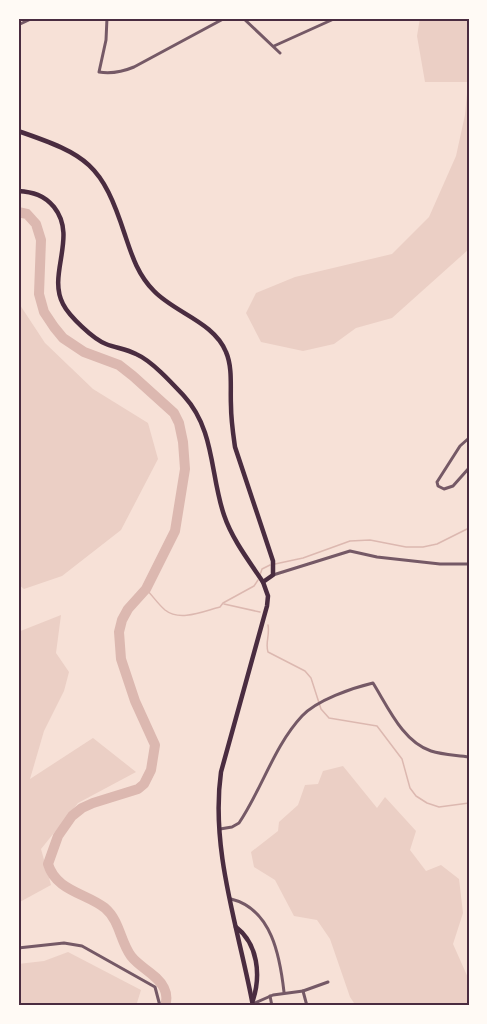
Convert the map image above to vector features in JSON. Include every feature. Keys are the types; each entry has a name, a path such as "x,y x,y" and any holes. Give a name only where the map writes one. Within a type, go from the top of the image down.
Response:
{"main road":[{"path":"18,131 69,150 94,169 111,196 135,266 142,277 164,300 213,334 227,353 235,447 273,561 273,576 263,582"},
{"path":"18,191 34,192 44,197 52,204 62,220 64,237 59,291 68,311 101,342 137,354 150,363 183,394 194,408 208,437 221,504 230,530 263,582 268,596 221,772 218,810 231,899 251,1005"},
{"path":"237,927 245,933 259,970 258,986 251,1005"}],"street":[{"path":"18,25 33,18"},
{"path":"107,18 106,40 99,72 107,73 121,73 134,67 225,18"},
{"path":"243,18 280,53"},
{"path":"274,46 336,18"},
{"path":"469,438 454,455 436,482 444,489 453,486 469,468"},
{"path":"273,576 350,551 378,558 440,564 469,564"},
{"path":"220,829 239,823 303,714 321,703 358,687 373,683 399,725 416,743 429,750 469,757"},
{"path":"231,899 241,902 257,913 272,934 284,992"},
{"path":"18,948 58,943 82,946 155,987 160,1006"},
{"path":"251,1005 270,996 284,992 303,991 328,982"},
{"path":"303,991 307,1006"},
{"path":"270,996 272,1006"}],"shaded area":[{"path":"420,18 467,18 469,23 469,249 392,318 356,328 334,344 303,351 261,342 246,313 256,293 295,277 392,254 429,217 456,156 465,115 468,82 425,82 417,36"},
{"path":"18,302 45,343 93,389 148,423 158,459 121,530 62,576 24,589 18,584"},
{"path":"61,615 56,653 69,672 64,691 44,731 30,779 93,738 136,772 78,803 41,849 51,885 18,903 18,632"},
{"path":"343,766 377,808 385,797 416,831 410,850 426,871 441,865 459,879 463,913 453,944 469,980 469,1006 356,1006 350,997 330,939 317,920 294,916 275,880 254,867 251,852 278,831 279,822 298,805 305,785 318,784 323,771"},
{"path":"68,952 141,990 136,1006 18,1006 18,964 44,961"}],"waterway":[{"path":"18,212 27,214 36,224 41,240 39,294 44,312 54,327 63,338 84,352 119,365 133,376 174,413 179,423 183,442 185,469 175,531 146,589 128,609 119,632 121,659 135,701 155,745 151,770 144,784 138,789 93,803 72,816 58,836 48,864 52,873 65,886 97,903 110,913 131,956 164,988 165,1006"},
{"path":"275,564 303,558 350,541 370,540 406,547 423,547 437,544 469,528"},
{"path":"260,575 262,569 270,565"},
{"path":"146,589 165,610 185,615 220,607 223,603 254,586 258,580"},
{"path":"224,604 260,612"},
{"path":"268,625 268,652 305,671 311,678 321,709 329,718 377,726 402,759 410,788 416,796 439,807 469,803"}]}
